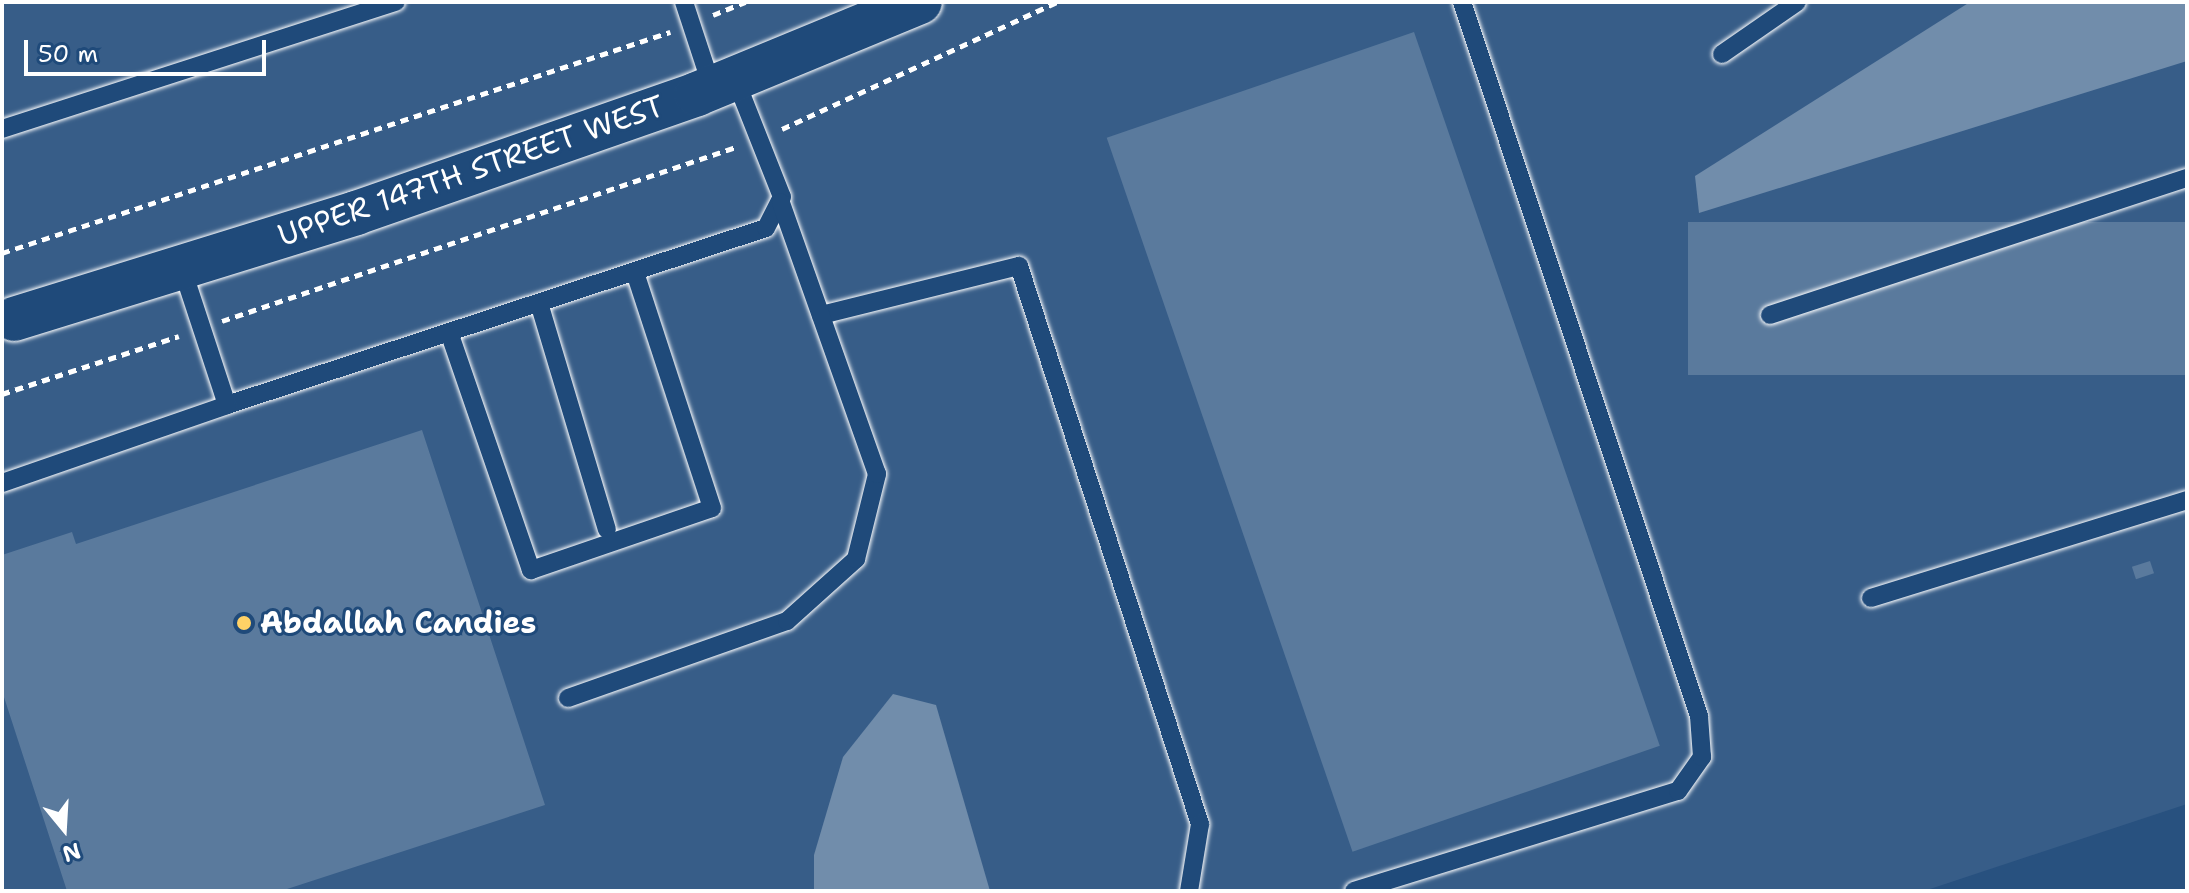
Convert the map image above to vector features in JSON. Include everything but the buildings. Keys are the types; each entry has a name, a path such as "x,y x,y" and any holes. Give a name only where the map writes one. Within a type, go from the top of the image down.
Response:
{"street":[{"name":"UPPER 147TH STREET WEST","path":"6,322 182,268 723,83 920,2"}],"lane":[{"path":"2,129 396,2"},
{"path":"568,698 787,621 856,559 877,474 758,139 723,83 691,23 684,2"},
{"path":"1354,891 1678,791 1702,757 1694,701 1462,2"},
{"path":"1722,54 1797,2"},
{"path":"1770,315 2187,178"},
{"path":"2,483 227,405 766,228 781,203"},
{"path":"821,315 1019,266 1200,824 1189,891"},
{"path":"182,268 227,405"},
{"path":"449,332 531,570 712,508 635,272"},
{"path":"539,303 607,529"},
{"path":"1871,598 2187,500"}],"path":[{"path":"2,253 691,23 745,2"},
{"path":"2,394 758,139 1057,2"}],"shaded area":[{"path":"2,2 2187,2 2187,804 1924,891 2,891"},
{"path":"1970,2 2187,2 2187,61 1699,213 1695,176"},
{"path":"893,694 936,705 990,891 814,891 814,855 843,757"}],"place":[{"name":"Abdallah Candies","path":"244,623"}]}
